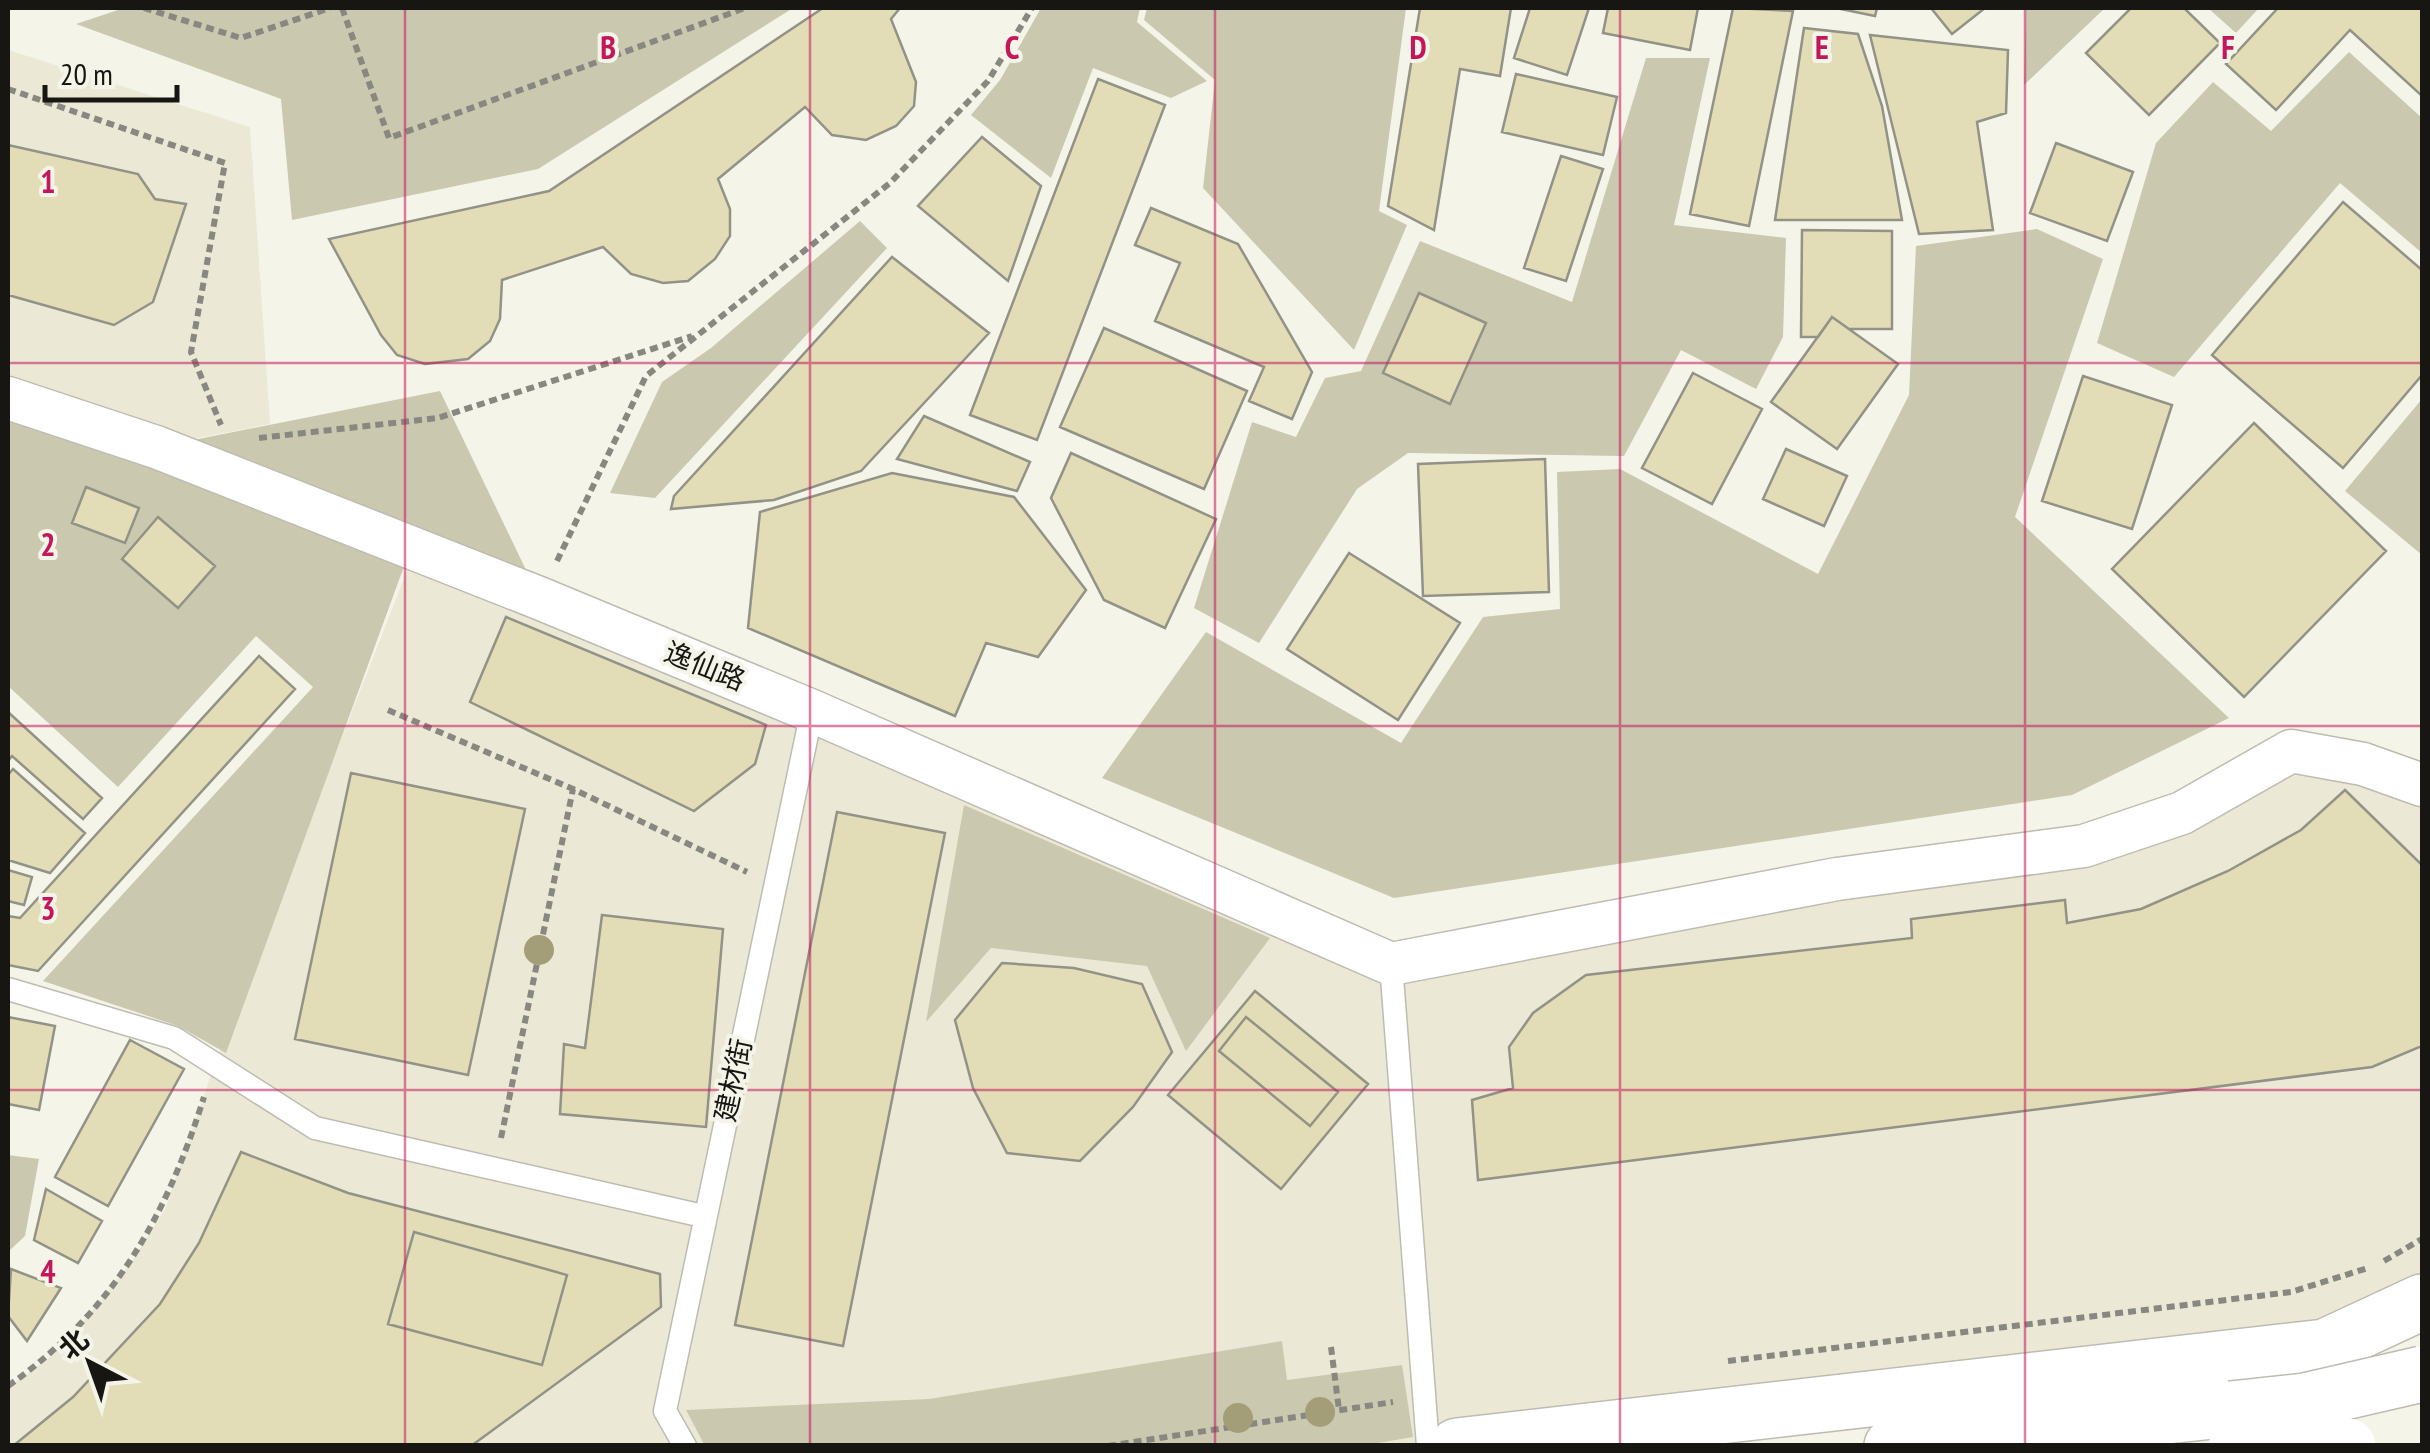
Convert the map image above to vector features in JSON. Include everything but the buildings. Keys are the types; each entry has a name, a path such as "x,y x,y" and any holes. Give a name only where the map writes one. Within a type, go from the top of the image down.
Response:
{"main road":[{"path":"1457,1446 2325,1347 2422,1302"},
{"path":"2293,1446 2325,1347"},
{"path":"2220,1432 2306,1400 2422,1374"},
{"path":"1892,1446 2220,1432 2301,1437 2348,1446"}],"street":[{"name":"逸仙路","path":"8,398 156,448 539,598 812,710 1390,964"},
{"path":"1390,964 1836,879 2084,846 2182,813 2291,751 2363,764 2422,785"}],"lane":[{"name":"建材街","path":"684,1446 664,1411 812,710"},
{"path":"1390,964 1428,1446"},
{"path":"8,989 174,1038 315,1128 703,1216"}],"path":[{"path":"144,8 241,38 330,8"},
{"path":"342,8 389,138 745,8"},
{"path":"539,598 646,376 890,184 988,81 1032,8"},
{"path":"8,89 226,163 191,352 228,440 156,448"},
{"path":"252,439 438,418 698,334"},
{"path":"388,710 573,789 774,886"},
{"path":"494,1169 573,789"},
{"path":"8,1386 48,1358 133,1260 164,1209 215,1062"},
{"path":"1721,1362 2290,1292 2373,1267 2422,1239"},
{"path":"1332,1347 1339,1411"},
{"path":"1108,1446 1424,1398"}],"shaded area":[{"path":"124,8 793,8 538,169 292,220 281,99 76,24"},
{"path":"1041,8 1140,8 1137,22 1207,81 1171,98 1093,68 1051,178 971,115 1000,80"},
{"path":"1147,8 1406,8 1379,211 1407,225 1354,350 1203,188 1215,80 1144,20"},
{"path":"2026,8 2105,8 2024,85"},
{"path":"2208,8 2259,8 2236,33"},
{"path":"8,50 250,127 270,424 156,446 8,397"},
{"path":"2349,52 2422,118 2422,253 2340,183 2174,377 2097,343 2156,143 2213,82 2271,131"},
{"path":"1646,58 1710,58 1674,225 1786,238 1783,337 1756,389 1681,350 1624,456 1408,453 1357,489 1259,643 1194,608 1252,422 1296,437 1325,378 1361,371 1420,241 1572,302"},
{"path":"860,221 887,248 655,498 610,493 662,382 711,348"},
{"path":"2037,229 2103,259 2015,517 2229,718 2072,795 1394,898 1102,778 1206,632 1401,743 1483,617 1560,609 1557,472 1620,469 1818,574 1909,395 1916,246"},
{"path":"440,391 539,597 158,447"},
{"path":"2422,399 2422,555 2345,491"},
{"path":"8,408 406,561 226,1053 178,1026 43,981 313,687 256,636 118,787 8,686"},
{"path":"415,550 1390,964 2084,847 2292,752 2422,785 2422,1301 2325,1347 1454,1446 8,1446 8,1387 48,1359 92,1311 133,1260 165,1209 215,1063"},
{"path":"964,805 1270,938 1186,1051 1147,966 991,948 926,1022"},
{"path":"8,1155 39,1159 25,1236 8,1252"},
{"path":"1282,1341 1287,1380 1402,1365 1413,1437 1360,1446 705,1446 686,1410 929,1399"}]}
